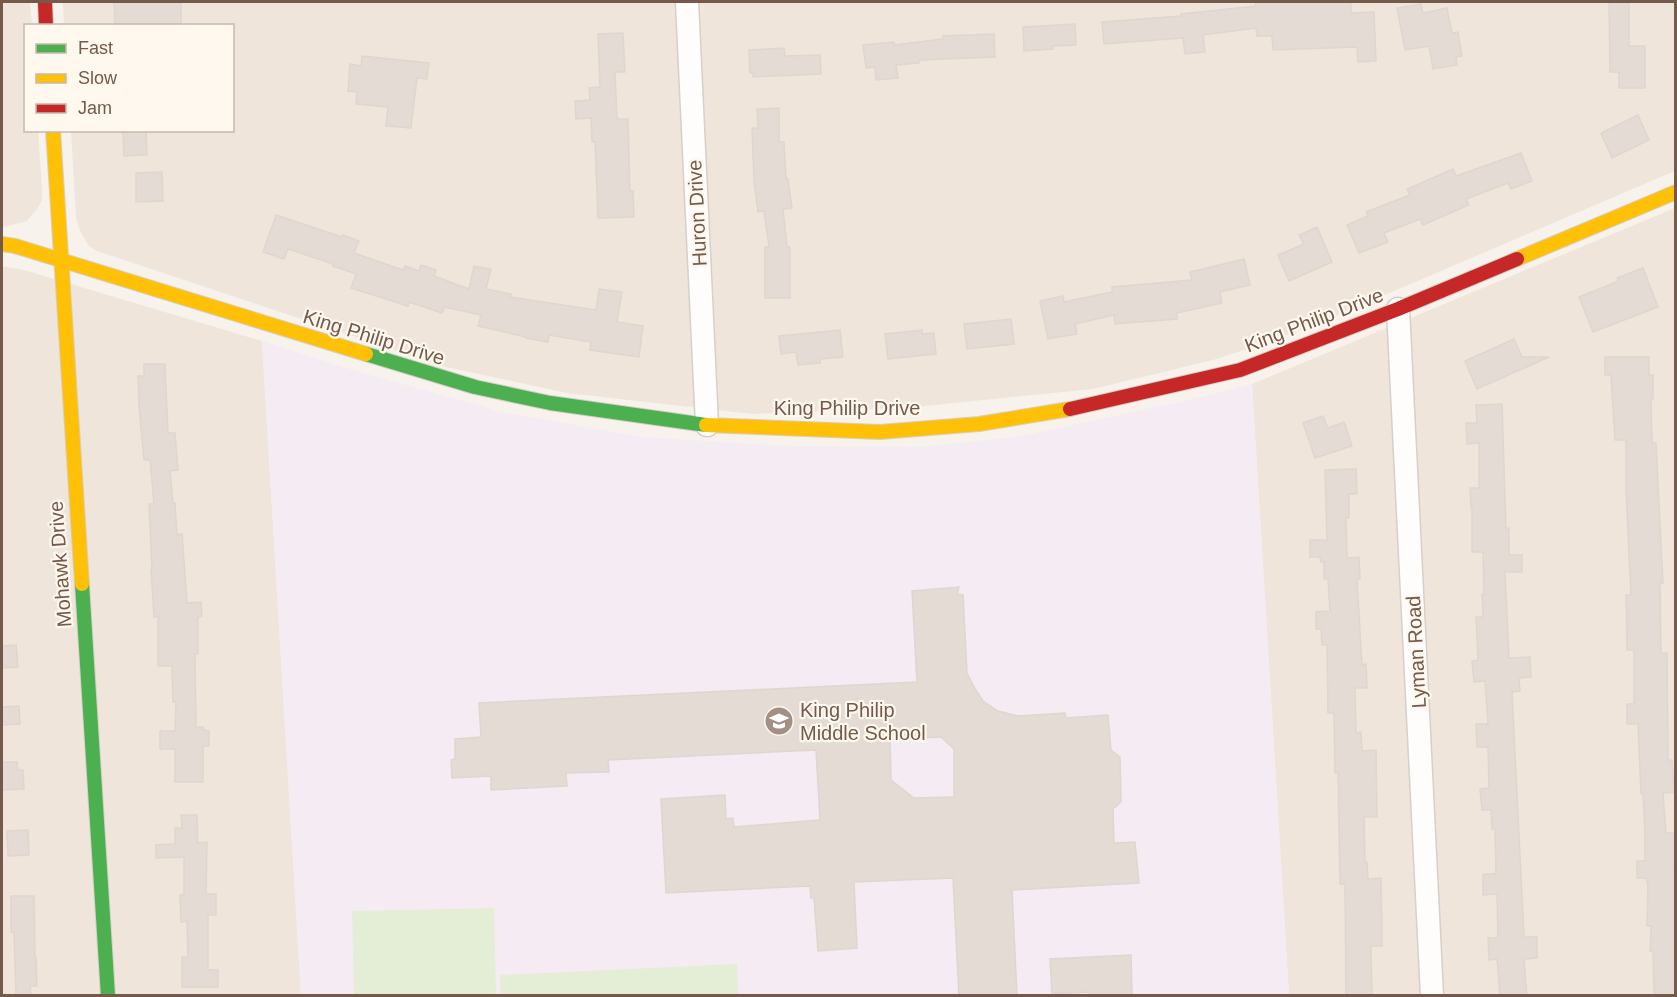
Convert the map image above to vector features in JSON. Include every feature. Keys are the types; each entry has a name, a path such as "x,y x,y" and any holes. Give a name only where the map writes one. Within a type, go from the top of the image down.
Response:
{"street":[{"path":"45,2 46,24"},
{"name":"Huron Drive","path":"687,2 707,425"},
{"name":"Mohawk Drive","path":"52,132 108,996"},
{"name":"King Philip Drive","path":"2,244 15,246 475,387 550,403 707,425 880,432 979,424 1086,407 1240,370 1398,309 1676,192"},
{"name":"Lyman Road","path":"1398,309 1432,996"}],"shaded area":[{"path":"2,2 30,2 32,24 24,24 24,132 38,132 42,200 27,221 2,227"},
{"path":"63,2 1675,2 1675,171 1331,318 1213,360 1093,389 905,408 752,414 567,393 446,367 97,251 89,246 80,231 76,218 71,132 234,132 234,24 64,24"},
{"path":"1675,208 1675,995 1289,995 1252,384"},
{"path":"2,266 24,270 262,341 301,995 2,995"},
{"name":"King Philip Middle School","path":"262,341 349,369 502,412 642,437 787,446 918,447 1017,437 1252,384 1289,995 301,995"}],"green space":[{"path":"494,908 496,995 354,995 352,911"},
{"path":"737,964 738,995 501,995 500,975"}],"building":[{"path":"114,2 181,2 181,24 115,24"},
{"path":"1255,2 1351,2 1351,13 1374,12 1376,61 1358,62 1357,47 1273,50 1272,36 1257,36 1256,28 1203,35 1205,52 1185,54 1183,38 1104,44 1102,22 1181,16 1181,14 1256,6"},
{"path":"1609,2 1629,2 1629,46 1645,46 1645,88 1619,88 1619,72 1610,72"},
{"path":"1421,4 1423,13 1447,8 1452,33 1458,32 1462,56 1456,57 1457,65 1433,69 1429,46 1405,50 1397,8"},
{"path":"1075,24 1076,45 1024,51 1023,27"},
{"path":"623,33 625,72 615,72 617,119 628,119 630,191 633,191 634,217 598,218 595,142 592,142 591,118 576,119 575,101 590,100 589,88 600,87 598,34"},
{"path":"994,34 995,57 919,60 919,63 896,65 898,78 876,80 875,67 866,68 863,45 894,42 894,45 943,39 943,36"},
{"path":"784,48 785,56 820,55 821,74 753,77 753,73 750,73 749,50"},
{"path":"362,56 429,63 427,79 417,78 411,128 386,126 388,107 356,104 357,92 348,91 350,64 361,66"},
{"path":"779,108 779,142 784,142 786,179 788,179 792,208 783,209 787,247 790,247 790,298 765,298 765,247 769,247 764,211 758,212 752,128 758,128 757,109"},
{"path":"1638,115 1649,140 1612,158 1601,133"},
{"path":"123,132 146,132 147,155 124,156"},
{"path":"1521,153 1532,181 1511,189 1508,183 1466,199 1469,205 1423,225 1420,219 1384,233 1388,242 1359,253 1347,225 1368,216 1366,212 1410,195 1407,189 1453,169 1456,176"},
{"path":"162,172 163,201 136,202 136,173"},
{"path":"276,215 359,241 354,253 403,270 405,266 419,271 421,265 436,270 434,276 469,289 474,266 491,269 486,289 511,294 510,297 596,310 599,289 622,292 617,322 643,326 639,357 590,350 591,342 549,335 548,342 526,338 478,326 481,315 445,307 442,313 409,302 408,306 351,288 356,274 333,266 333,264 288,249 284,259 263,252"},
{"path":"1317,227 1332,262 1289,281 1278,255 1304,244 1299,235"},
{"path":"1244,259 1250,285 1220,292 1222,303 1177,313 1177,319 1115,324 1114,315 1075,324 1077,334 1048,339 1040,301 1063,296 1064,302 1112,292 1112,287 1192,280 1190,272"},
{"path":"1643,268 1658,307 1593,332 1579,297 1619,281 1617,278"},
{"path":"1011,319 1014,344 967,349 964,324"},
{"path":"840,330 843,357 820,359 820,363 798,365 796,352 781,354 779,336"},
{"path":"922,330 922,334 934,333 936,354 888,359 885,334"},
{"path":"1514,339 1522,357 1549,357 1477,389 1465,361"},
{"path":"1605,357 1649,357 1649,375 1653,375 1652,443 1656,443 1663,583 1660,583 1661,653 1667,653 1668,760 1672,760 1674,792 1663,793 1666,833 1675,833 1676,859 1673,859 1676,901 1676,996 1654,996 1653,951 1650,951 1651,926 1647,926 1648,883 1646,878 1637,878 1637,861 1645,861 1645,834 1638,724 1627,724 1627,704 1634,704 1634,650 1627,650 1626,595 1631,595 1626,440 1615,440 1611,375 1605,375"},
{"path":"144,364 165,364 168,433 175,433 178,470 170,471 177,535 182,534 187,603 201,602 202,616 198,617 198,654 195,654 196,727 203,727 203,730 209,731 209,746 203,746 203,782 175,782 175,749 160,749 160,731 175,731 176,702 173,702 172,666 158,666 158,616 154,617 149,504 154,504 150,460 144,460 139,406 138,376 144,376"},
{"path":"1502,404 1509,555 1522,555 1522,572 1505,572 1509,658 1530,657 1531,677 1519,678 1520,691 1512,692 1524,937 1537,937 1537,958 1524,959 1527,996 1500,996 1497,959 1489,960 1488,938 1498,938 1497,894 1483,895 1483,874 1496,874 1495,829 1492,829 1491,810 1482,810 1480,789 1489,788 1488,747 1477,747 1476,724 1488,724 1485,681 1474,682 1472,661 1478,660 1476,617 1483,617 1483,552 1472,552 1470,488 1479,488 1479,443 1467,444 1466,423 1477,423 1476,405"},
{"path":"1323,416 1328,428 1344,422 1352,446 1315,458 1303,423"},
{"path":"1356,469 1357,494 1349,494 1349,518 1346,518 1347,558 1359,557 1360,579 1357,579 1362,665 1366,664 1367,688 1355,688 1356,733 1361,732 1362,751 1376,750 1377,817 1364,817 1365,862 1367,862 1368,879 1381,878 1382,946 1371,946 1372,996 1346,996 1345,884 1340,884 1338,773 1335,773 1334,713 1328,713 1327,645 1322,645 1321,629 1316,629 1316,612 1330,611 1328,579 1324,579 1324,562 1321,562 1320,557 1310,557 1310,540 1327,540 1325,470"},
{"path":"959,587 957,594 963,595 967,673 983,701 998,711 1018,716 1065,713 1066,718 1108,715 1111,750 1120,757 1121,802 1113,809 1114,843 1135,842 1139,883 1012,890 1017,996 959,996 953,878 854,882 857,948 818,951 814,898 811,898 810,886 666,893 661,799 725,795 726,819 733,818 734,827 820,820 816,750 608,760 609,772 566,773 567,786 491,790 491,776 452,778 451,760 455,759 455,739 481,737 479,703 917,682 912,591","holes":["941,737 954,749 954,797 914,798 891,780 890,739"]},
{"path":"16,645 18,667 2,668 2,646"},
{"path":"19,706 20,724 2,725 2,707"},
{"path":"2,762 17,762 18,770 23,770 24,789 2,790"},
{"path":"181,815 197,815 198,843 207,842 206,894 216,894 216,915 208,915 208,970 218,970 218,987 182,987 182,957 188,957 187,921 181,922 180,895 184,895 184,857 156,858 156,845 175,844 175,828 182,828"},
{"path":"28,830 29,855 8,856 7,831"},
{"path":"11,896 34,896 37,986 30,986 31,996 16,996"},
{"path":"1131,955 1132,996 1089,996 1089,992 1052,994 1050,959"}],"traffic: fast":[{"path":"366,354 475,387 550,403 706,425"},
{"path":"82,584 108,996"}],"traffic: slow":[{"path":"53,132 82,584"},
{"path":"1517,259 1676,192"},
{"path":"2,244 15,246 366,354"},
{"path":"706,425 880,432 979,424 1070,409"}],"traffic: jam":[{"path":"45,2 46,24"},
{"path":"1070,409 1240,370 1398,309 1517,259"}],"place":[{"name":"King Philip Middle School","path":"779,721"}]}
